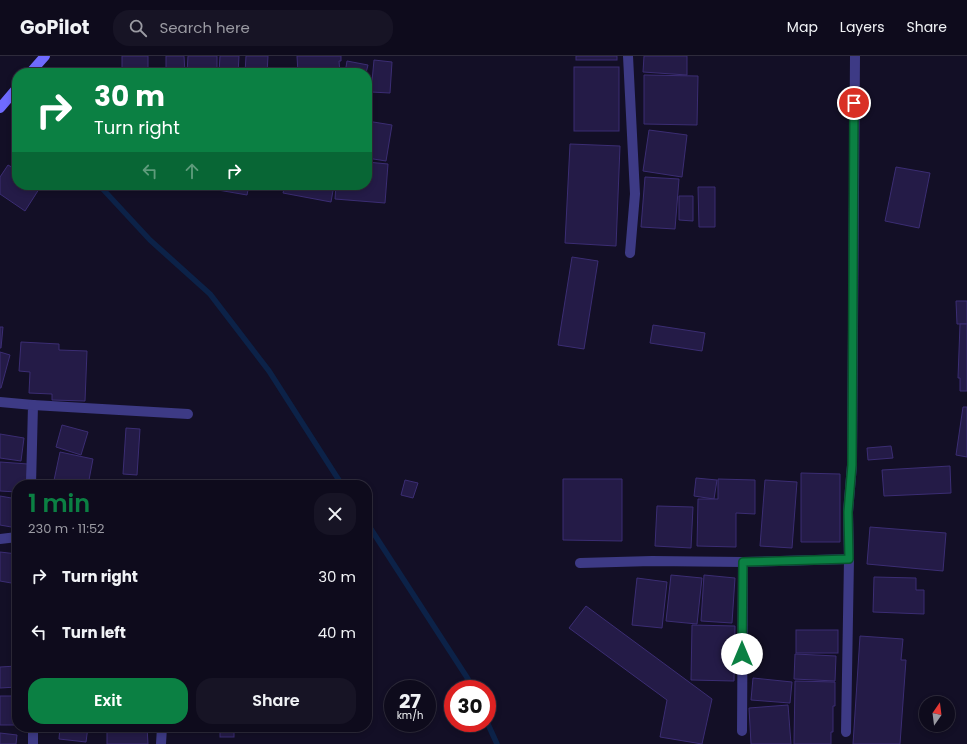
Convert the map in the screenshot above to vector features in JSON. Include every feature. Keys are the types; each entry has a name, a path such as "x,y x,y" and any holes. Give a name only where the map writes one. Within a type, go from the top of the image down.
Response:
{"main road":[{"path":"34,68 45,56"},
{"path":"0,108 12,94"}],"street":[{"path":"628,56 635,194 630,253"},
{"path":"846,732 849,559 848,512 852,457 855,56"},
{"path":"0,402 188,414"},
{"path":"31,480 33,405"},
{"path":"0,539 12,538"},
{"path":"580,563 652,561 743,562 849,559"},
{"path":"742,731 743,562"},
{"path":"33,732 33,744"},
{"path":"161,744 162,732"}],"building":[{"path":"122,56 148,56 148,68 122,68"},
{"path":"166,56 184,56 185,68 166,68"},
{"path":"188,56 217,56 217,68 187,68"},
{"path":"220,56 239,56 238,68 219,68"},
{"path":"246,56 268,56 267,68 245,68"},
{"path":"297,56 341,56 341,61 339,61 340,68 298,68"},
{"path":"576,56 617,56 617,60 576,60"},
{"path":"644,56 687,56 687,75 643,72"},
{"path":"374,60 392,62 390,93 372,92"},
{"path":"347,61 368,65 367,68 346,68"},
{"path":"574,67 619,67 619,131 574,131"},
{"path":"644,75 698,76 697,125 644,124"},
{"path":"372,122 392,125 386,161 372,159"},
{"path":"649,130 687,135 682,177 643,171"},
{"path":"570,144 620,146 616,246 565,243"},
{"path":"372,162 388,164 385,203 335,199 336,190 372,190"},
{"path":"8,165 12,167 12,190 38,190 25,211 0,194 0,177"},
{"path":"896,167 930,173 919,228 885,221"},
{"path":"645,177 679,179 675,229 641,227"},
{"path":"698,187 715,187 715,227 699,227"},
{"path":"218,190 248,190 247,195"},
{"path":"284,190 333,190 331,202 283,193"},
{"path":"679,196 693,196 693,221 679,220"},
{"path":"572,257 598,261 584,349 558,345"},
{"path":"956,301 967,301 967,324 957,324"},
{"path":"960,324 967,324 967,391 960,391 960,378 958,378"},
{"path":"653,325 705,333 702,351 650,343"},
{"path":"0,327 3,327 1,348 0,348"},
{"path":"21,342 59,344 59,350 87,351 85,401 52,400 52,394 29,393 30,372 19,371"},
{"path":"0,352 10,355 1,388 0,388"},
{"path":"963,407 967,407 967,457 956,455"},
{"path":"62,425 88,432 81,455 56,447"},
{"path":"126,428 140,429 137,475 123,474"},
{"path":"0,434 24,438 21,461 0,458"},
{"path":"891,446 893,458 868,460 867,448"},
{"path":"60,452 93,459 89,480 54,480"},
{"path":"0,462 28,464 26,480 12,480 12,492 0,491"},
{"path":"950,466 951,493 884,496 882,470"},
{"path":"801,473 840,474 840,542 801,542"},
{"path":"696,478 717,480 714,499 694,496"},
{"path":"563,479 622,479 622,541 563,540"},
{"path":"718,479 755,480 755,514 736,513 736,547 697,546 698,499 718,499"},
{"path":"405,480 418,483 413,498 401,495"},
{"path":"765,480 797,482 792,548 760,546"},
{"path":"0,496 12,498 12,527 0,525"},
{"path":"657,506 693,507 691,548 655,546"},
{"path":"870,527 946,533 943,571 867,564"},
{"path":"0,552 12,553 12,583 0,581"},
{"path":"671,575 702,578 697,624 666,621"},
{"path":"704,575 735,578 732,623 701,621"},
{"path":"874,577 916,578 916,590 924,590 924,614 873,612"},
{"path":"637,578 667,582 662,628 632,625"},
{"path":"586,606 712,699 702,744 660,737 667,700 569,628"},
{"path":"692,625 735,626 734,681 691,680"},
{"path":"796,630 838,630 838,653 796,653"},
{"path":"860,636 903,639 901,660 906,660 900,744 853,744"},
{"path":"795,654 836,656 835,681 794,679"},
{"path":"12,666 12,687 0,688 0,667"},
{"path":"753,678 792,682 790,703 751,700"},
{"path":"795,681 835,682 835,706 833,706 833,732 831,732 831,744 794,744"},
{"path":"0,696 12,696 12,725 0,725"},
{"path":"788,705 791,744 751,744 749,708"},
{"path":"60,732 87,732 86,742 59,739"},
{"path":"107,732 147,732 148,744 107,744"},
{"path":"220,732 234,732 234,737 220,737"},
{"path":"0,733 17,735 16,744 0,744"}],"waterway":[{"path":"104,190 150,240 210,294 269,371 339,480"},
{"path":"372,531 468,680"},
{"path":"492,732 497,744"}],"route":[{"path":"742,654 743,562 849,559 848,512 852,465 854,103"}]}
